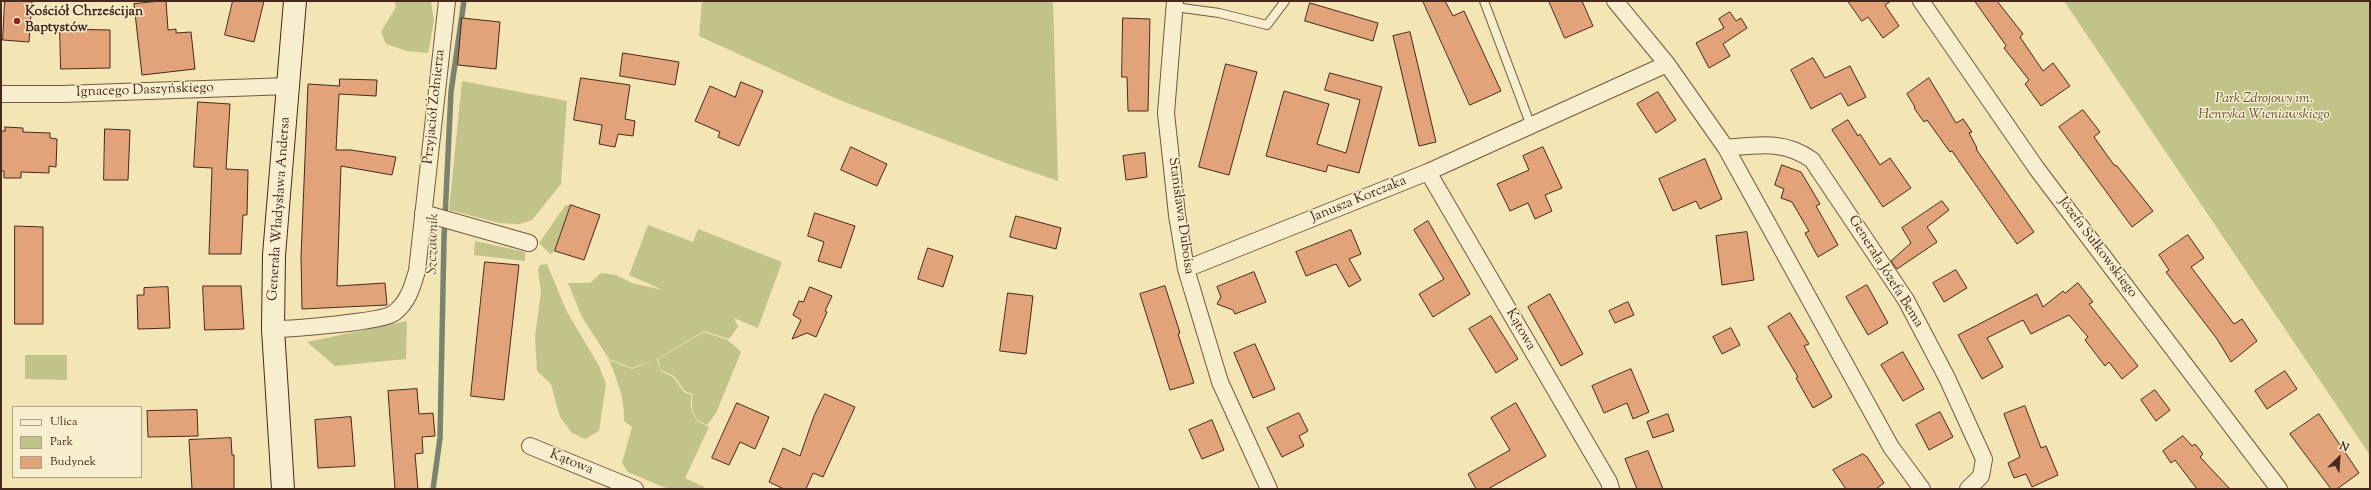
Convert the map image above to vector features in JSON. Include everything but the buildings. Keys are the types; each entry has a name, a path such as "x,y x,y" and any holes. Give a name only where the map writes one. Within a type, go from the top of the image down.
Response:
{"street":[{"name":"Generała Władysława Andersa","path":"284,489 273,328 274,255 295,1"},
{"name":"Przyjaciół Żołnierza","path":"273,328 292,329 340,324 393,314 409,297 417,271 430,215 447,1"},
{"path":"1615,1 1667,64 1726,148 1891,448 1922,489"},
{"name":"Józefa Sułkowskiego","path":"1921,1 2037,169 2279,489"},
{"name":"Stanisława Duboisa","path":"1175,4 1166,113 1177,215 1186,269 1220,382 1269,489"},
{"name":"Janusza Korczaka","path":"1186,269 1428,172 1667,64"},
{"name":"Ignacego Daszyńskiego","path":"1,94 63,94 289,86"},
{"name":"Generała Józefa Bema","path":"1726,148 1766,144 1798,150 1812,160 1906,300 1947,378 1984,459 1981,476 1968,489"},
{"name":"Kątowa","path":"1428,172 1609,482 1611,489"},
{"path":"430,215 529,243"},
{"name":"Kątowa","path":"530,446 635,489"}],"lane":[{"path":"1175,4 1267,25 1285,1"},
{"path":"1484,1 1532,126"}],"green space":[{"path":"395,1 431,1 434,21 428,53 407,51 386,44 381,32 396,7"},
{"path":"702,1 1053,1 1058,181 1003,162 837,99 699,36"},
{"name":"Park Zdrojowy im. Henryka Wieniawskiego","path":"2064,1 2370,1 2370,455"},
{"path":"462,81 567,101 561,184 532,220 519,224 499,223 449,210"},
{"path":"571,204 554,252 550,254 539,243 565,206"},
{"path":"648,225 693,242 698,229 782,262 758,328 734,318 738,327 729,339 704,331 657,359 632,368 609,359 582,317 568,283 590,283 601,273 616,275 632,283 663,290 629,275"},
{"path":"475,241 525,252 525,261 474,255"},
{"path":"547,264 566,310 599,366 606,384 599,431 585,439 572,433 560,417 551,384 537,371 535,336 541,292 538,270 540,265"},
{"path":"407,321 406,359 335,366 307,342"},
{"path":"704,332 728,340 741,352 716,413 707,425 697,420 692,409 692,394 685,391 674,376 661,370 658,359"},
{"path":"25,355 67,355 67,380 25,379"},
{"path":"657,359 661,371 673,377 684,392 691,395 691,409 697,421 709,427 685,478 704,487 704,489 668,489 628,472 622,463 632,427 624,421 622,397 609,360 632,369"}],"waterway":[{"name":"Szczawnik","path":"433,489 440,438 444,238 451,92 464,1"}],"place":[{"name":"Kościół Chrześcijan Baptystów","path":"17,21"}]}
